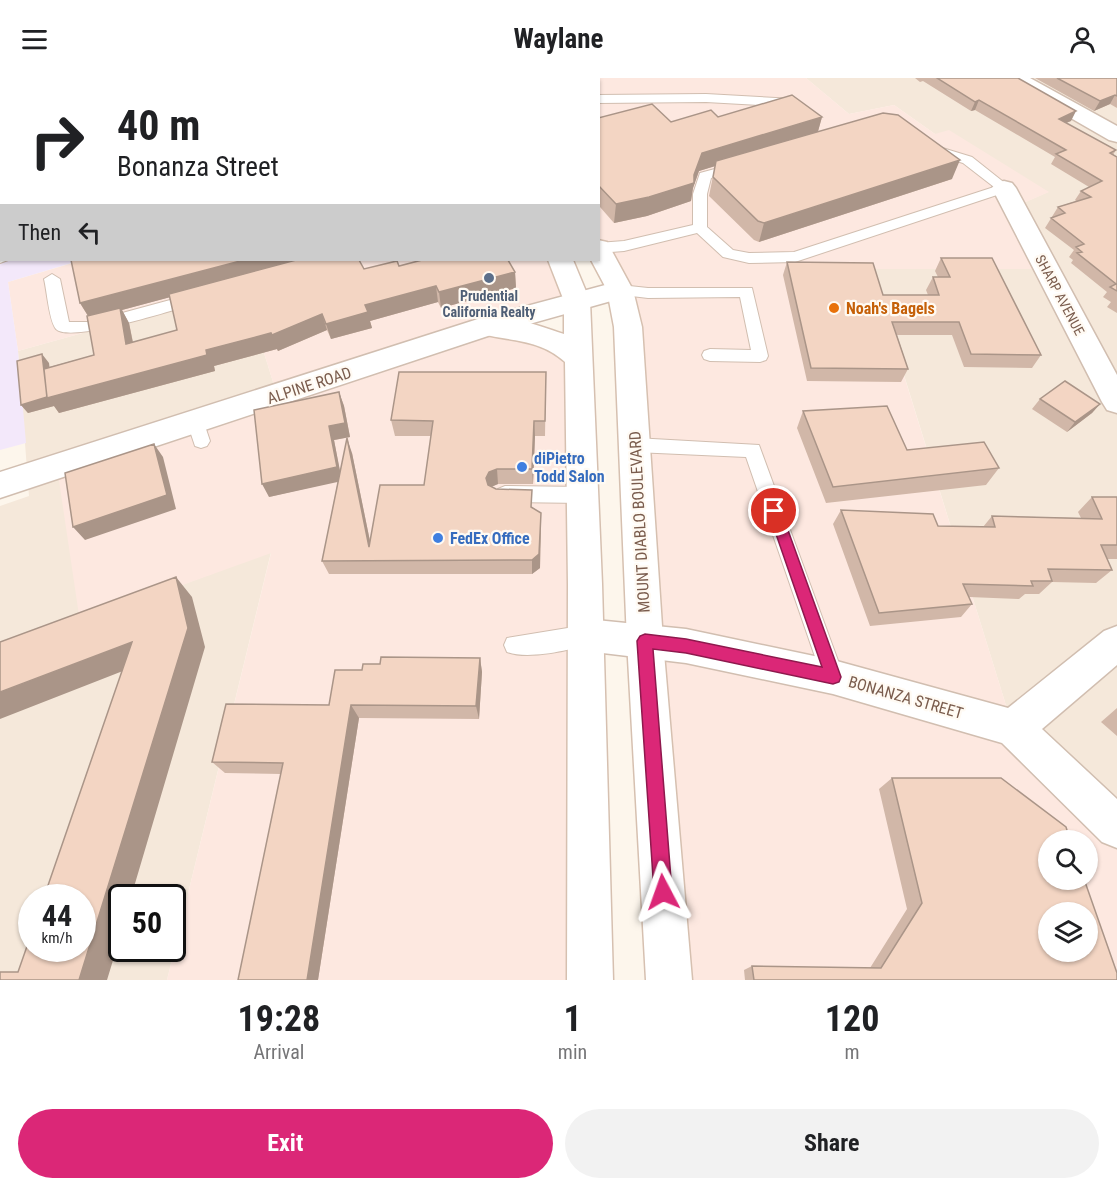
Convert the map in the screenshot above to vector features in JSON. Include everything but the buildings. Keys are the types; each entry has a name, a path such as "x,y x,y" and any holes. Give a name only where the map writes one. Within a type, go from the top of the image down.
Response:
{"street":[{"path":"1015,78 1117,135"},
{"name":"SHARP AVENUE","path":"1004,188 1117,402"},
{"name":"MOUNT DIABLO BOULEVARD","path":"600,252 620,290 628,327 645,641 669,980"},
{"path":"561,261 577,301 586,635 590,980"},
{"name":"ALPINE ROAD","path":"0,485 199,431 488,326 620,290"},
{"path":"488,326 528,332 561,343 579,358"},
{"name":"BONANZA STREET","path":"586,635 686,646 833,677 1013,728 1117,827"},
{"path":"1013,728 1117,643"}],"lane":[{"path":"600,99 706,98 804,104"},
{"path":"750,162 705,176 700,194 700,228 728,254 749,258 795,258 1004,188 986,172 966,160 952,154 932,152 915,140"},
{"path":"600,248 624,246 700,228"},
{"path":"52,279 61,324 66,328 89,327 208,294"},
{"path":"620,290 648,293 747,292 760,356 710,355"},
{"path":"635,445 753,450 833,677"},
{"path":"499,494 583,495"},
{"path":"514,645 547,643 586,635"}],"shaded area":[{"path":"600,78 806,78 849,114 894,105 935,134 949,130 1049,192 1003,212 1033,269 871,269 1013,728 1117,827 1117,980 669,980 628,327 600,251"},
{"path":"806,78 1117,78 1117,827 1013,728 871,268 1058,269 1023,203 1048,192 935,134 894,105 849,114"},
{"path":"0,261 75,261 8,282 18,351 26,443 0,450"},
{"path":"80,261 561,261 577,301 490,326 579,358 590,980 167,980 171,962 186,962 186,902 271,553 80,622 57,467 277,395 244,288 18,351 8,282"},
{"path":"244,288 277,395 81,622 271,552 186,902 186,884 108,884 108,962 171,962 167,980 0,980 0,506 29,496 18,351"}],"place":[{"name":"Prudential California Realty","path":"489,278"},
{"name":"Noah's Bagels","path":"834,308"},
{"name":"diPietro Todd Salon","path":"522,467"},
{"name":"FedEx Office","path":"438,538"}],"route":[{"path":"663,892 645,641 686,646 833,677 774,511"}]}
